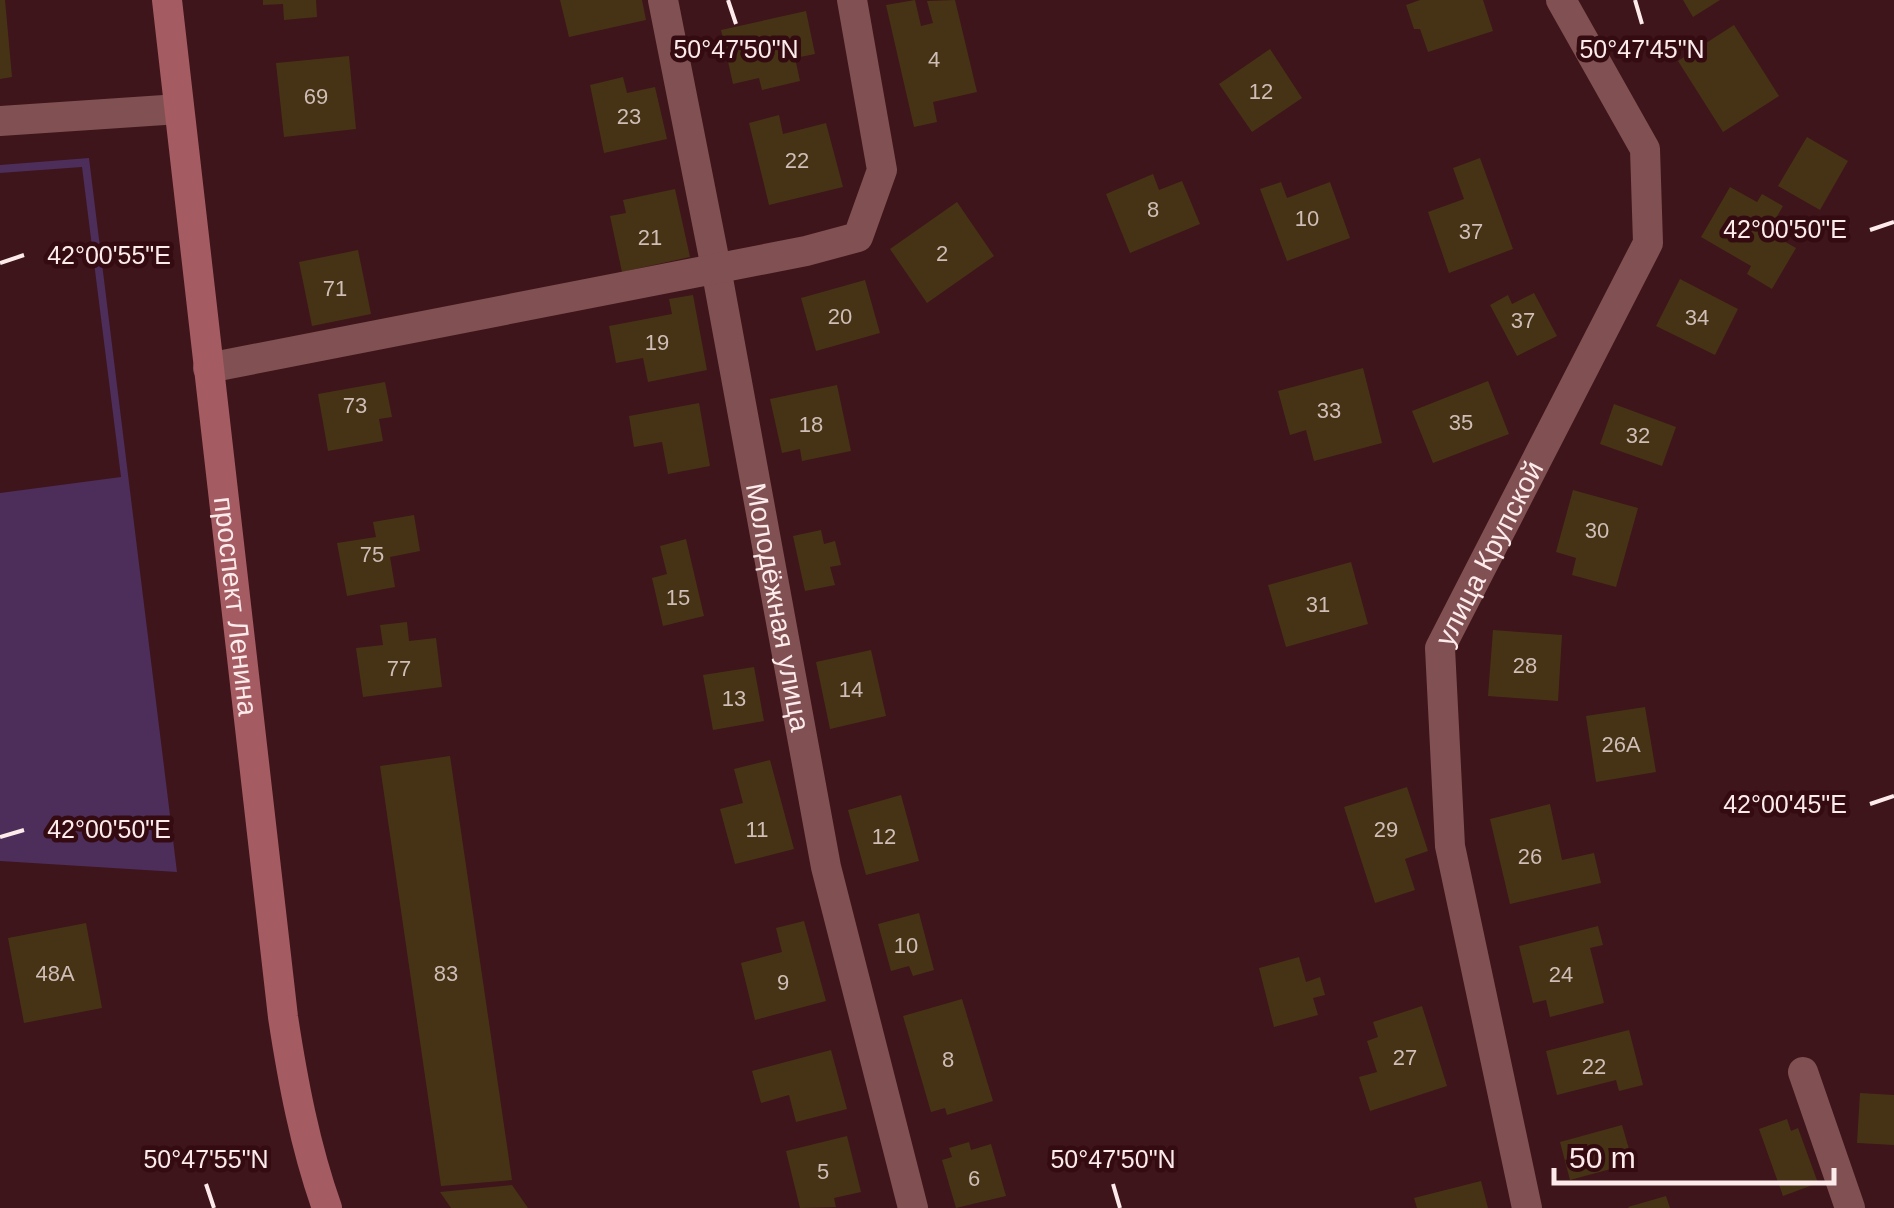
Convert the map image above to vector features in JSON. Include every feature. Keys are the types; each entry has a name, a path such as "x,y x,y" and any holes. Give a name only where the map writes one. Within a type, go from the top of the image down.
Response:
{"main road":[{"name":"проспект Ленина","path":"167,0 282,1017 311,1164 327,1208"}],"street":[{"name":"Молодёжная улица","path":"662,0 716,268 826,867 913,1208"},
{"path":"208,368 806,251 858,237 882,170 852,0"},
{"name":"улица Крупской","path":"1528,1208 1450,846 1440,648 1648,244 1645,149 1561,0"},
{"path":"0,121 179,109"},
{"path":"1803,1072 1850,1208"}],"shaded area":[{"path":"89,158 177,872 0,861 0,493 121,477 82,167 0,173 0,165"}],"building":[{"path":"0,0 5,0 12,77 0,79"},
{"path":"263,0 316,0 317,17 284,20 283,4 263,5"},
{"path":"560,0 642,0 646,20 569,37"},
{"path":"915,0 921,26 933,23 927,1 955,0 977,92 933,102 937,122 914,127 886,5"},
{"path":"1420,0 1483,0 1493,31 1428,52 1406,5"},
{"path":"1683,0 1720,0 1693,17"},
{"path":"806,11 815,54 795,58 800,81 762,90 759,78 733,84 721,30"},
{"path":"1734,25 1779,96 1723,132 1678,61"},
{"path":"1270,49 1302,98 1252,132 1219,84"},
{"path":"349,56 356,129 284,137 276,63"},
{"path":"623,77 627,93 655,87 667,139 604,153 590,85"},
{"path":"779,115 783,134 826,123 843,187 769,205 749,123"},
{"path":"1807,137 1848,161 1820,210 1778,186"},
{"path":"1480,158 1513,249 1449,273 1428,212 1464,199 1453,168"},
{"path":"1153,174 1159,190 1182,181 1200,224 1130,253 1106,194"},
{"path":"1281,182 1287,198 1330,182 1350,238 1287,261 1260,189"},
{"path":"1730,187 1757,202 1762,194 1783,206 1768,232 1796,248 1772,289 1747,274 1751,266 1701,237"},
{"path":"675,189 690,257 622,272 610,216 626,213 623,200"},
{"path":"957,202 994,256 927,303 890,249"},
{"path":"358,250 371,314 312,326 299,262"},
{"path":"1680,279 1738,309 1715,355 1656,326"},
{"path":"865,280 880,333 816,351 801,298"},
{"path":"1534,293 1557,336 1517,356 1490,305 1508,295 1512,304"},
{"path":"693,295 707,370 648,382 643,358 616,363 609,326 672,314 669,299"},
{"path":"1363,368 1382,443 1314,461 1306,430 1290,435 1278,391"},
{"path":"1488,381 1509,434 1433,463 1412,411"},
{"path":"385,382 392,417 379,419 383,441 328,451 318,394"},
{"path":"837,385 851,451 802,461 800,449 782,453 770,399"},
{"path":"699,403 710,466 668,474 662,442 634,447 629,416"},
{"path":"1614,404 1676,427 1662,466 1600,444"},
{"path":"1573,490 1638,508 1616,587 1572,575 1576,558 1556,552"},
{"path":"414,515 420,551 390,557 395,587 347,596 337,543 376,537 373,522"},
{"path":"821,530 824,544 835,541 841,565 830,567 835,585 805,591 793,536"},
{"path":"686,539 704,616 663,626 652,578 667,574 660,546"},
{"path":"1351,562 1368,624 1286,647 1268,585"},
{"path":"407,622 409,641 436,638 442,687 363,697 356,648 383,645 380,625"},
{"path":"1493,630 1562,635 1558,701 1488,696"},
{"path":"871,650 886,716 830,729 816,662"},
{"path":"754,667 764,721 713,730 703,675"},
{"path":"1645,707 1656,772 1596,782 1586,716"},
{"path":"450,756 512,1180 441,1186 380,766"},
{"path":"770,760 794,849 735,864 720,809 743,803 734,769"},
{"path":"1407,787 1428,851 1405,859 1415,890 1375,903 1344,807"},
{"path":"901,795 919,861 866,875 848,810"},
{"path":"1550,804 1562,860 1594,853 1601,883 1510,904 1490,819"},
{"path":"919,913 934,970 913,976 909,966 891,971 878,924"},
{"path":"804,921 826,1001 755,1020 741,963 782,952 776,928"},
{"path":"86,923 102,1008 24,1023 8,938"},
{"path":"1598,926 1603,945 1590,948 1604,1003 1550,1017 1546,1000 1533,1003 1519,946"},
{"path":"1299,957 1306,982 1320,977 1325,995 1313,998 1318,1015 1274,1027 1259,968"},
{"path":"962,999 993,1101 947,1115 945,1108 931,1112 903,1016"},
{"path":"1422,1006 1447,1086 1370,1111 1359,1077 1377,1072 1367,1041 1378,1037 1373,1022"},
{"path":"1629,1030 1643,1085 1619,1091 1616,1080 1557,1095 1546,1051"},
{"path":"831,1050 847,1109 796,1122 789,1095 761,1103 752,1071"},
{"path":"1860,1093 1894,1095 1894,1145 1857,1143"},
{"path":"1787,1119 1791,1131 1798,1128 1818,1183 1783,1196 1759,1129"},
{"path":"1622,1125 1633,1163 1570,1180 1560,1142"},
{"path":"847,1136 861,1192 834,1198 836,1207 800,1208 786,1151"},
{"path":"969,1142 971,1150 991,1144 1006,1196 956,1208 942,1160 952,1157 949,1148"},
{"path":"1481,1181 1488,1208 1417,1208 1414,1198"},
{"path":"512,1185 528,1208 451,1208 440,1192"},
{"path":"1666,1196 1670,1208 1628,1207"}]}
